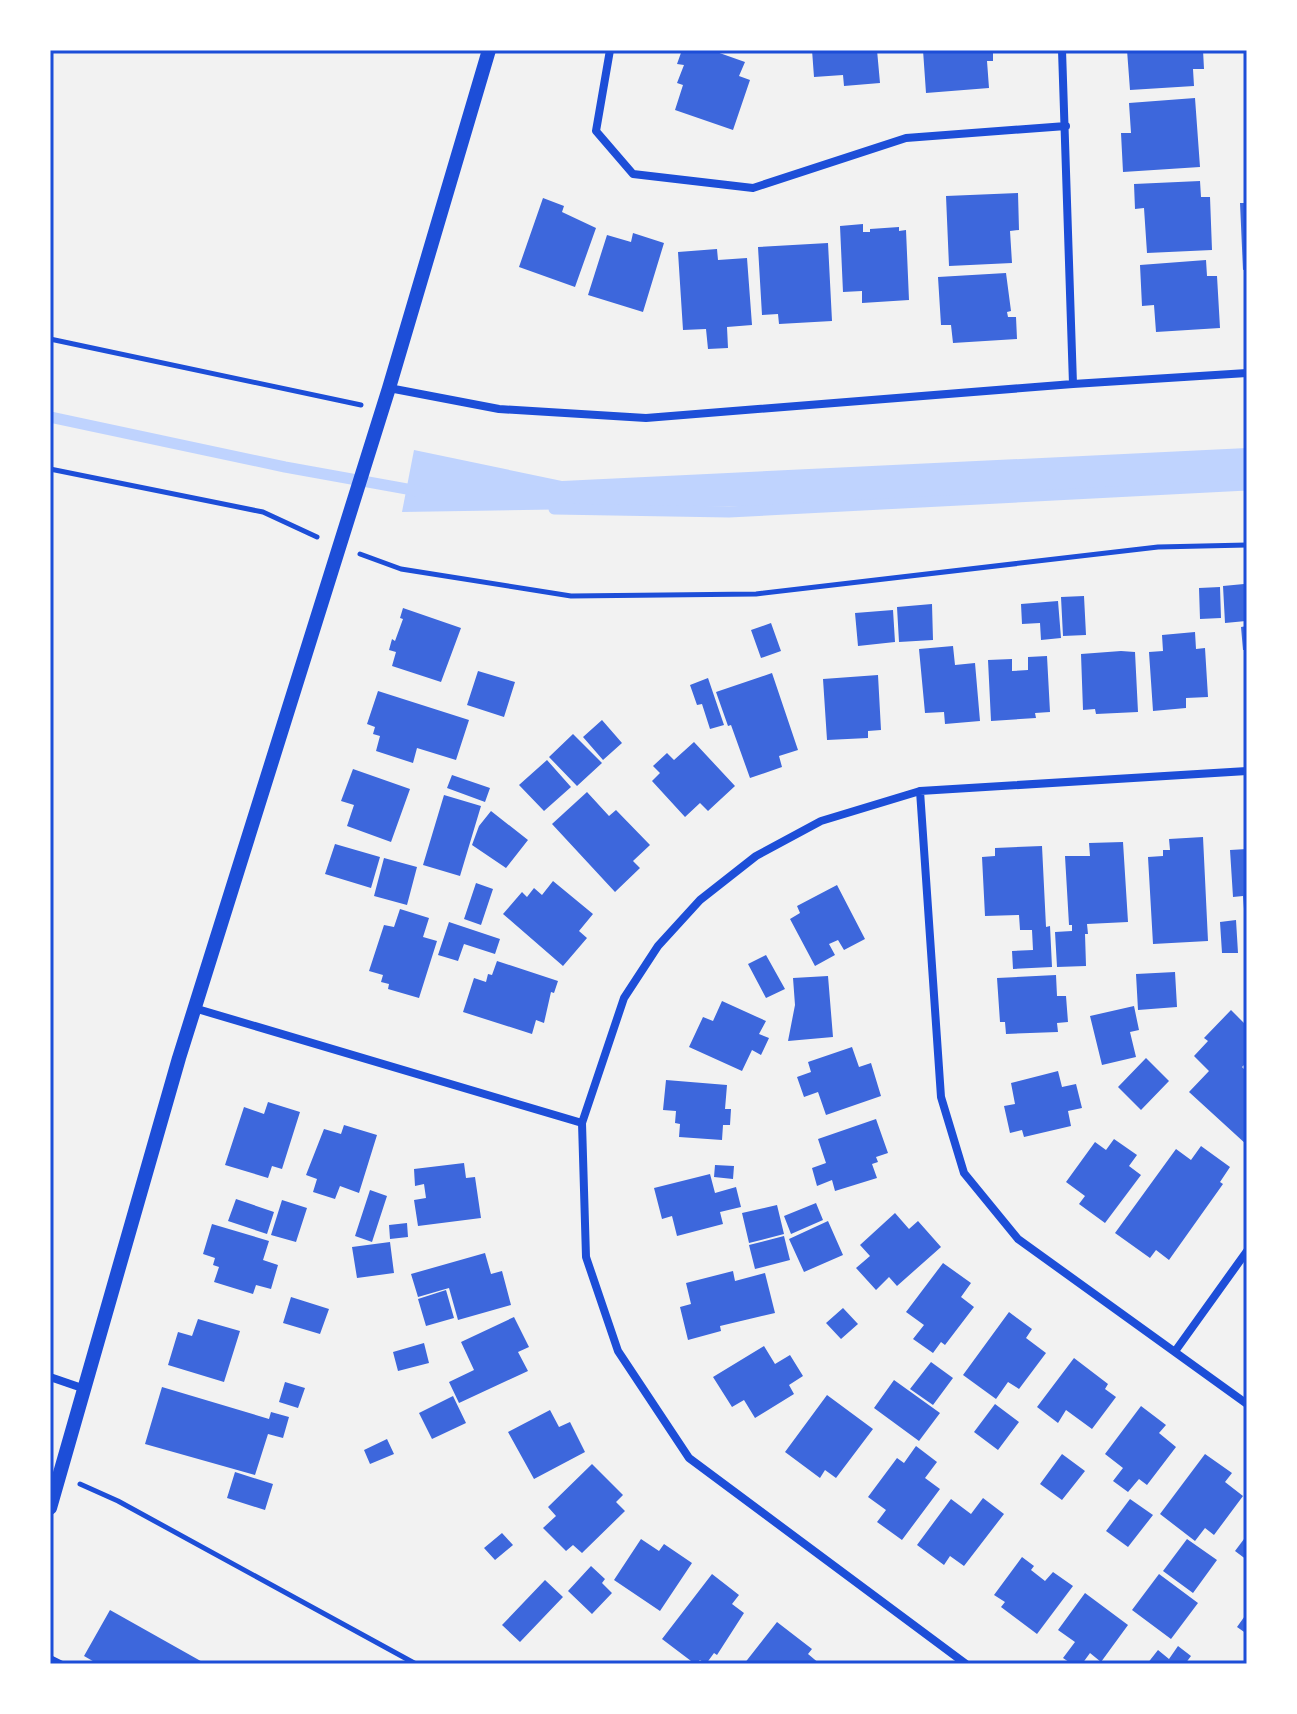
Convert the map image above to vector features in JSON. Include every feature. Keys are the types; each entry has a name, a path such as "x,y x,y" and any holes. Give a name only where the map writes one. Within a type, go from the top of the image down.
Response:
{"street":[{"path":"50,1508 194,1008 389,388 489,50"},
{"path":"610,50 596,131 633,174 753,188 906,138 1066,126"},
{"path":"1062,50 1073,384"},
{"path":"389,388 499,409 646,418 1247,373"},
{"path":"966,1664 689,1458 618,1351 586,1257 582,1123 624,998 658,946 700,900 756,856 821,821 920,791 1247,771"},
{"path":"920,791 941,1097 964,1173 1018,1239 1247,1404"},
{"path":"194,1008 582,1123"},
{"path":"1176,1350 1247,1251"},
{"path":"50,1377 85,1389"}],"lane":[{"path":"50,1658 62,1664"}],"path":[{"path":"50,339 381,410"},
{"path":"50,469 263,512 338,546 401,569 571,596 756,594 1158,547 1247,545"},
{"path":"81,1485 118,1501 416,1664"}],"water":[{"path":"1247,448 1247,485 891,504 402,512 414,450 562,481"}],"building":[{"path":"682,50 711,50 745,62 739,76 750,80 733,130 675,110 683,85 677,83 684,65 677,64"},
{"path":"812,50 877,50 880,83 844,86 843,75 814,77"},
{"path":"923,50 993,50 993,61 987,61 989,88 926,93"},
{"path":"1127,50 1203,50 1204,69 1193,69 1194,86 1130,90"},
{"path":"1195,98 1200,167 1123,172 1121,133 1131,133 1129,103"},
{"path":"1200,181 1201,197 1210,197 1212,250 1147,253 1144,208 1135,209 1134,184"},
{"path":"1018,193 1019,230 1010,231 1012,263 949,266 946,196"},
{"path":"543,198 564,206 562,212 596,228 575,287 519,267"},
{"path":"1240,203 1247,203 1247,269 1243,270"},
{"path":"863,224 863,232 899,227 899,231 906,230 909,300 862,303 862,291 843,292 840,226"},
{"path":"633,233 664,243 643,312 588,295 607,235 631,242"},
{"path":"828,243 832,321 779,324 778,314 762,315 758,247"},
{"path":"717,249 718,260 747,258 752,325 727,327 728,348 708,349 706,329 683,330 678,252"},
{"path":"1206,260 1207,276 1217,276 1220,328 1156,332 1154,305 1142,306 1140,265"},
{"path":"1006,273 1011,311 1007,312 1008,317 1016,317 1017,339 953,343 951,325 941,325 938,277"},
{"path":"1244,584 1246,621 1225,623 1223,586"},
{"path":"1220,587 1221,618 1200,619 1199,588"},
{"path":"1084,596 1086,635 1063,636 1061,597"},
{"path":"1058,601 1061,638 1041,640 1040,623 1022,624 1021,604"},
{"path":"932,604 933,640 899,642 897,607"},
{"path":"403,608 461,628 441,682 392,666 396,652 389,650 403,619 400,618"},
{"path":"893,610 895,642 858,646 855,613"},
{"path":"771,623 781,651 761,658 751,630"},
{"path":"1247,626 1247,650 1243,650 1241,627"},
{"path":"1195,632 1196,649 1205,648 1208,697 1186,698 1186,708 1153,711 1149,652 1163,651 1162,635"},
{"path":"953,646 955,665 975,663 980,721 945,724 944,712 925,713 919,649"},
{"path":"1135,652 1138,712 1096,714 1095,709 1083,710 1081,654"},
{"path":"1047,656 1050,712 1035,713 1036,718 991,721 988,660 1012,659 1012,671 1028,670 1028,657"},
{"path":"478,671 515,682 504,717 467,705"},
{"path":"772,673 798,750 779,756 782,767 750,778 716,692"},
{"path":"878,675 881,730 868,731 868,738 827,740 823,679"},
{"path":"708,678 724,725 710,729 702,704 697,705 690,685"},
{"path":"378,691 469,720 456,760 417,748 413,763 376,751 380,736 373,734 375,727 367,724"},
{"path":"602,720 622,743 603,760 583,737"},
{"path":"573,734 602,763 577,786 549,757"},
{"path":"694,742 735,786 708,811 700,803 685,817 652,781 660,773 653,766 667,753 674,760"},
{"path":"547,760 571,787 544,811 519,785"},
{"path":"353,769 410,789 391,842 347,826 354,805 341,801"},
{"path":"452,775 490,788 485,802 447,788"},
{"path":"587,792 609,816 616,810 650,845 633,861 640,868 615,892 552,824"},
{"path":"444,795 481,806 460,876 423,865"},
{"path":"491,811 528,840 506,868 472,845 479,826"},
{"path":"1203,837 1208,941 1153,944 1148,857 1163,856 1163,850 1170,850 1169,839"},
{"path":"1123,842 1128,922 1087,924 1086,966 1057,967 1055,932 1072,931 1072,925 1069,925 1065,856 1090,856 1089,843"},
{"path":"335,844 380,857 371,888 325,874"},
{"path":"1042,846 1046,927 1050,926 1052,967 1013,969 1012,951 1033,950 1032,930 1020,930 1019,915 985,916 982,857 995,856 995,848"},
{"path":"1247,849 1247,908 1244,909 1243,896 1233,897 1230,850"},
{"path":"384,858 417,867 407,905 374,896"},
{"path":"553,881 593,914 579,931 587,938 563,966 503,914 522,892 527,897 534,888 542,895"},
{"path":"476,883 493,889 481,925 464,919"},
{"path":"837,885 865,939 844,950 838,940 829,944 835,955 815,966 790,919 800,913 797,906"},
{"path":"400,909 429,918 423,937 437,941 419,998 388,989 389,984 381,982 383,975 369,971 384,925 394,927"},
{"path":"1236,920 1238,953 1222,953 1220,922"},
{"path":"449,922 500,939 495,954 464,944 458,961 438,955"},
{"path":"766,955 785,989 766,998 748,964"},
{"path":"497,961 558,981 554,993 551,992 544,1023 536,1020 532,1034 463,1012 474,978 486,982"},
{"path":"1175,972 1177,1007 1138,1010 1136,974"},
{"path":"1056,975 1057,996 1066,996 1068,1022 1057,1023 1058,1032 1006,1034 1005,1022 1000,1022 997,978"},
{"path":"828,976 833,1037 788,1041 795,1005 793,978"},
{"path":"722,1001 766,1021 759,1034 769,1038 761,1055 752,1050 742,1071 689,1047 703,1017 713,1021"},
{"path":"1134,1006 1139,1030 1130,1032 1136,1057 1102,1065 1090,1016"},
{"path":"1231,1010 1247,1026 1247,1062 1242,1067 1247,1072 1247,1145 1189,1092 1209,1071 1194,1056 1208,1041 1204,1038"},
{"path":"852,1047 859,1067 871,1063 881,1096 826,1115 818,1092 804,1097 797,1077 811,1072 808,1062"},
{"path":"1146,1058 1169,1081 1141,1110 1118,1087"},
{"path":"1058,1071 1062,1087 1076,1084 1082,1108 1068,1111 1071,1126 1024,1137 1022,1130 1010,1133 1004,1106 1015,1104 1011,1083"},
{"path":"666,1080 727,1085 725,1109 731,1109 730,1125 723,1125 722,1140 679,1137 680,1124 675,1123 676,1111 663,1110"},
{"path":"268,1102 300,1112 282,1169 272,1166 268,1178 225,1165 244,1107 264,1114"},
{"path":"876,1119 888,1153 876,1157 878,1162 872,1164 877,1178 835,1191 832,1180 817,1186 812,1168 826,1163 818,1139"},
{"path":"344,1125 377,1135 359,1193 340,1186 335,1199 313,1192 317,1179 306,1175 324,1129 341,1134"},
{"path":"1114,1139 1137,1155 1129,1166 1141,1175 1105,1223 1079,1204 1085,1196 1066,1182 1095,1142 1106,1150"},
{"path":"1201,1146 1230,1167 1220,1182 1223,1184 1169,1260 1156,1250 1150,1258 1115,1233 1176,1149 1191,1160"},
{"path":"464,1163 466,1178 475,1177 481,1218 418,1226 414,1200 426,1198 424,1184 415,1186 414,1169"},
{"path":"715,1165 734,1166 733,1179 714,1177"},
{"path":"710,1174 715,1193 736,1187 741,1207 720,1212 723,1224 677,1236 672,1216 662,1219 654,1188"},
{"path":"370,1190 387,1196 372,1242 355,1236"},
{"path":"236,1199 274,1212 267,1234 228,1221"},
{"path":"282,1200 307,1208 296,1242 271,1235"},
{"path":"816,1203 823,1220 791,1234 784,1216"},
{"path":"777,1205 784,1234 749,1243 742,1213"},
{"path":"895,1213 909,1229 918,1221 941,1247 897,1286 889,1277 876,1290 856,1268 870,1256 860,1245"},
{"path":"828,1221 843,1255 804,1272 789,1239"},
{"path":"407,1223 408,1237 390,1239 389,1225"},
{"path":"212,1224 269,1241 263,1260 278,1265 271,1289 256,1285 253,1294 214,1282 219,1267 213,1265 215,1258 203,1254"},
{"path":"784,1236 790,1260 755,1269 749,1245"},
{"path":"390,1242 394,1273 357,1278 352,1247"},
{"path":"485,1253 491,1274 502,1271 511,1305 458,1320 449,1288 418,1297 411,1274"},
{"path":"943,1263 971,1283 961,1297 974,1307 945,1345 941,1342 933,1353 913,1339 924,1325 906,1312"},
{"path":"733,1271 735,1281 765,1273 775,1313 720,1326 721,1331 688,1340 680,1307 691,1304 686,1283"},
{"path":"446,1290 454,1318 426,1326 418,1299"},
{"path":"291,1297 329,1309 320,1334 283,1323"},
{"path":"843,1308 858,1324 841,1339 826,1323"},
{"path":"1009,1312 1032,1329 1026,1338 1046,1353 1019,1389 1008,1382 996,1399 963,1375"},
{"path":"514,1317 529,1347 518,1352 528,1371 459,1403 449,1382 474,1370 461,1342"},
{"path":"198,1319 240,1331 224,1382 168,1365 178,1332 192,1336"},
{"path":"424,1343 429,1363 398,1371 393,1352"},
{"path":"764,1346 775,1364 790,1355 803,1376 789,1385 794,1394 755,1418 744,1400 732,1407 713,1377"},
{"path":"1074,1358 1108,1384 1105,1389 1116,1397 1092,1429 1066,1410 1058,1423 1037,1407"},
{"path":"931,1362 953,1378 933,1405 910,1389"},
{"path":"894,1380 940,1413 919,1441 874,1408"},
{"path":"285,1382 305,1388 298,1408 279,1402"},
{"path":"162,1387 269,1419 271,1412 289,1417 283,1438 268,1434 255,1475 145,1444"},
{"path":"827,1395 873,1429 836,1478 825,1470 820,1478 785,1452"},
{"path":"453,1396 466,1423 432,1439 419,1413"},
{"path":"995,1404 1019,1422 998,1450 974,1432"},
{"path":"1141,1406 1166,1425 1159,1433 1176,1447 1147,1485 1139,1479 1128,1492 1113,1481 1123,1468 1105,1454"},
{"path":"550,1410 559,1427 570,1422 585,1452 534,1479 508,1432"},
{"path":"387,1439 394,1454 370,1464 364,1450"},
{"path":"916,1446 937,1462 925,1478 940,1489 902,1540 877,1522 886,1510 868,1497 897,1458 904,1463"},
{"path":"1062,1454 1085,1471 1062,1500 1040,1484"},
{"path":"1205,1454 1232,1473 1225,1482 1243,1496 1214,1535 1205,1528 1195,1541 1160,1514"},
{"path":"592,1464 623,1495 616,1502 625,1511 582,1553 573,1545 566,1551 543,1528 556,1516 548,1507"},
{"path":"235,1472 273,1484 265,1510 227,1498"},
{"path":"983,1498 1004,1514 964,1566 950,1556 944,1565 917,1545 951,1499 971,1514"},
{"path":"1130,1499 1153,1515 1128,1547 1106,1531"},
{"path":"502,1533 513,1545 495,1560 484,1548"},
{"path":"1247,1535 1247,1560 1235,1551"},
{"path":"641,1539 659,1551 664,1544 692,1563 660,1611 614,1580"},
{"path":"1187,1539 1217,1560 1193,1593 1163,1571"},
{"path":"1022,1557 1034,1566 1031,1570 1045,1581 1053,1572 1073,1586 1037,1634 1001,1607 1005,1602 994,1595"},
{"path":"591,1566 605,1579 602,1583 612,1593 592,1614 568,1591"},
{"path":"712,1574 739,1595 732,1604 744,1613 717,1655 714,1653 706,1664 700,1660 695,1664 662,1639"},
{"path":"1159,1574 1198,1603 1171,1639 1132,1610"},
{"path":"545,1580 563,1597 520,1642 502,1625"},
{"path":"1085,1593 1128,1625 1101,1662 1090,1653 1082,1664 1072,1664 1063,1658 1075,1642 1058,1630"},
{"path":"110,1610 206,1664 98,1664 84,1656"},
{"path":"1247,1613 1247,1634 1237,1627"},
{"path":"777,1622 812,1649 808,1654 820,1664 744,1664"},
{"path":"1178,1646 1191,1656 1185,1664 1147,1664 1158,1650 1169,1659"}],"waterway":[{"path":"50,417 285,467 418,491"},
{"path":"554,509 729,512 1247,485"}]}
